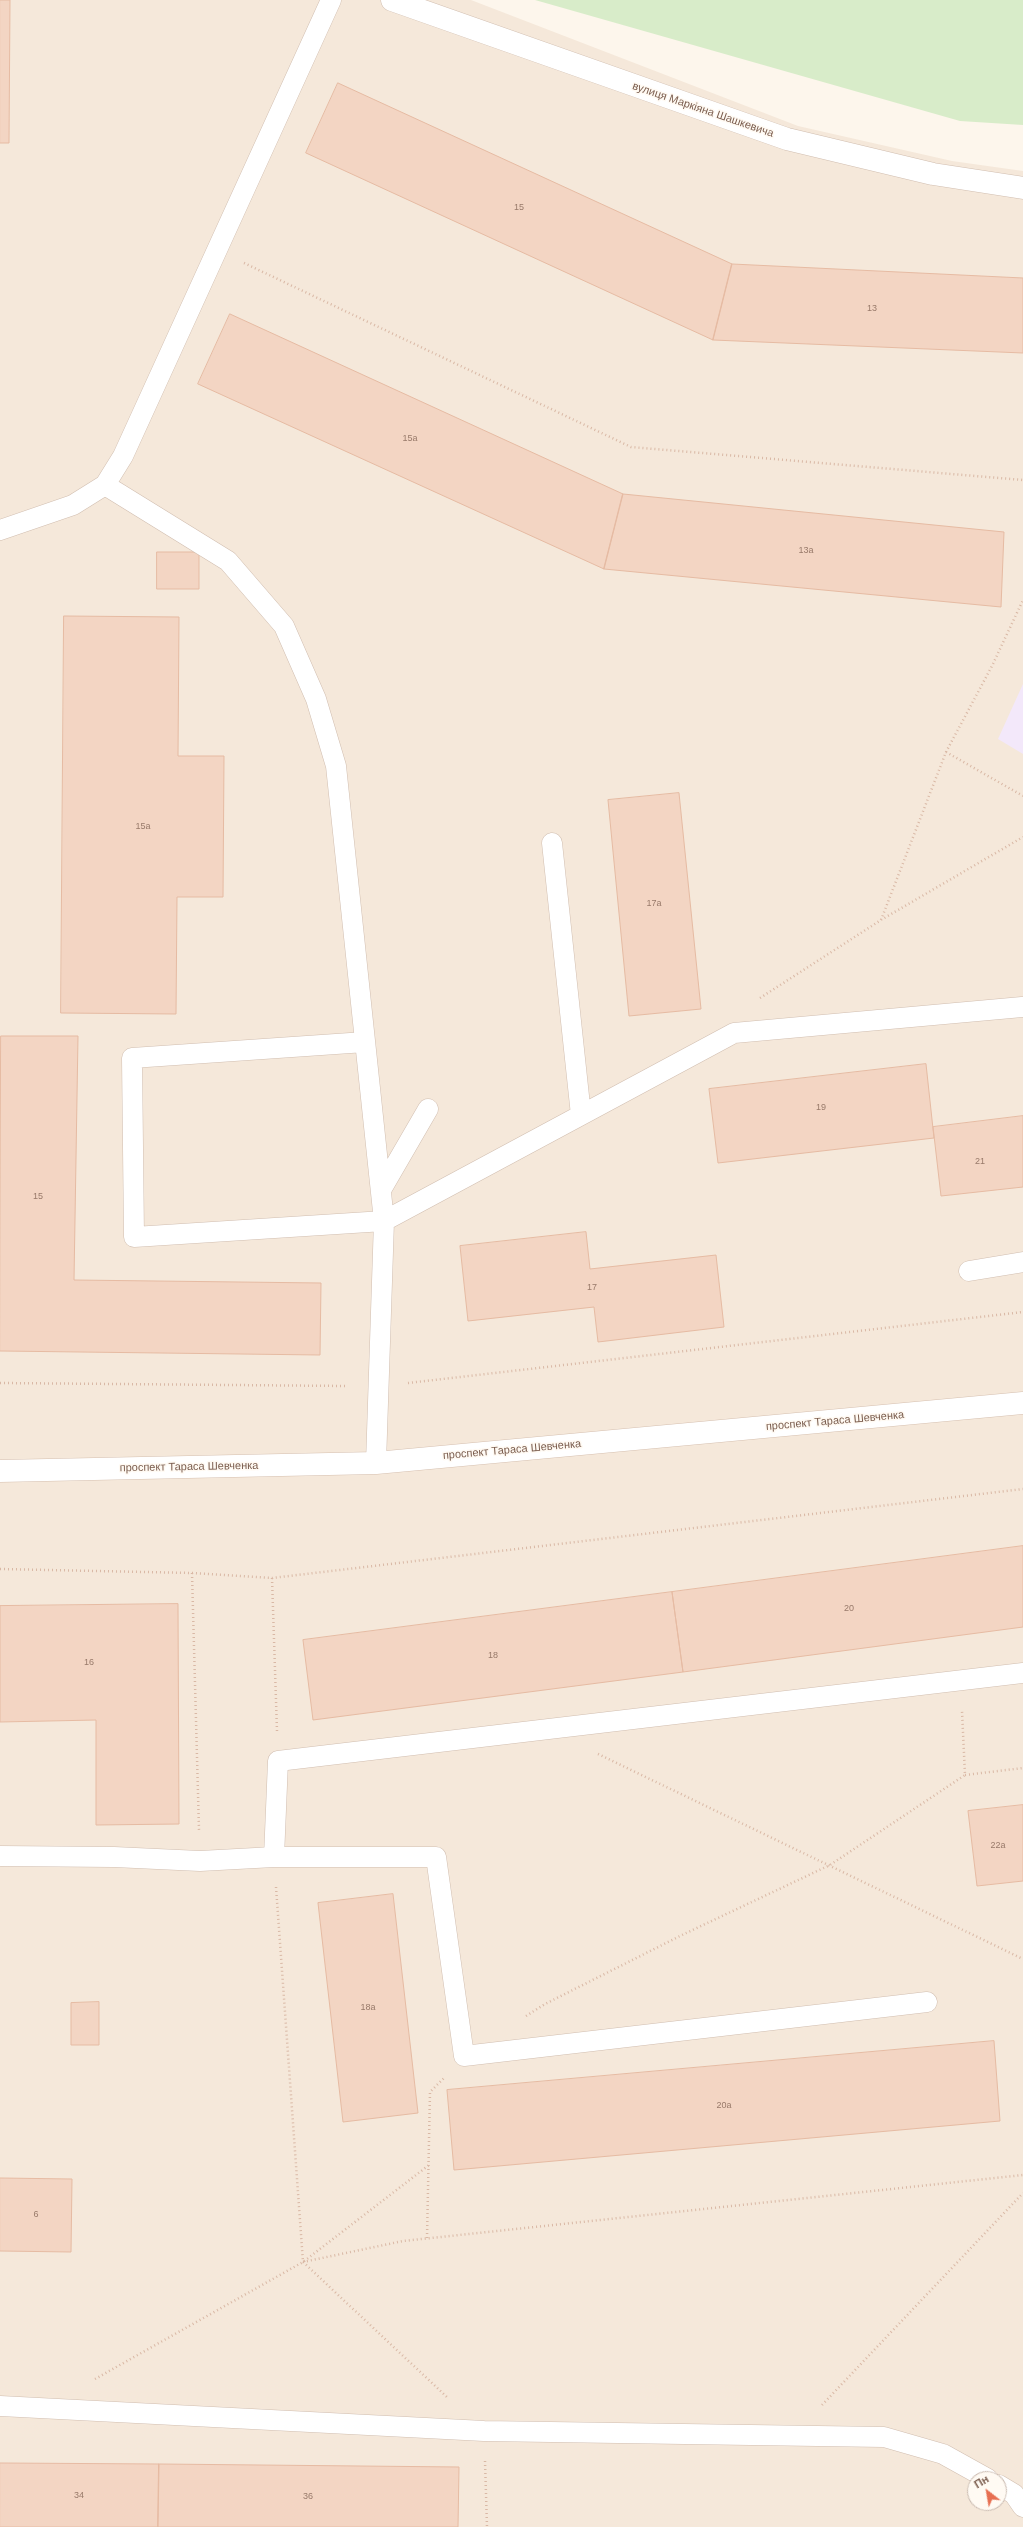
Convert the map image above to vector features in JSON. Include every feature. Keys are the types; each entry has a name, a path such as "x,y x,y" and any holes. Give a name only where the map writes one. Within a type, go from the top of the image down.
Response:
{"street":[{"name":"вулиця Маркіяна Шашкевича","path":"392,0 788,139 932,174 1023,188"},
{"name":"проспект Тараса Шевченка","path":"0,1471 376,1463 1023,1403"}],"lane":[{"path":"0,530 73,505 105,486 123,456 218,251 331,0"},
{"path":"105,486 228,561 284,626 316,700 336,766 384,1221 376,1463"},
{"path":"552,843 581,1115"},
{"path":"365,1042 132,1058 134,1237 384,1221 734,1033 1022,1007"},
{"path":"380,1190 428,1109"},
{"path":"969,1271 1023,1262"},
{"path":"274,1857 278,1760 1023,1673"},
{"path":"0,1856 114,1857 200,1861 274,1857 436,1857 464,2056 928,2002"},
{"path":"0,2406 484,2431 884,2437 943,2454 974,2471"},
{"path":"1007,2490 1014,2494 1023,2507"}],"path":[{"path":"218,251 631,446 1023,480"},
{"path":"881,920 946,752 992,666 1023,600"},
{"path":"946,752 1023,796"},
{"path":"734,1033 752,1004 881,920 1023,837"},
{"path":"0,1383 379,1387 1023,1312"},
{"path":"0,1569 192,1573 272,1578 1023,1489"},
{"path":"192,1573 200,1861"},
{"path":"272,1578 278,1760"},
{"path":"961,1680 965,1776"},
{"path":"595,1753 1023,1958"},
{"path":"520,2020 545,2004 675,1938 830,1865 965,1776 1023,1768"},
{"path":"274,1857 303,2262 449,2398"},
{"path":"427,2238 430,2092 464,2056"},
{"path":"91,2381 303,2262 429,2165"},
{"path":"303,2262 402,2241 1023,2175"},
{"path":"792,2436 1023,2193"},
{"path":"484,2431 487,2527"}],"shaded area":[{"path":"0,0 471,0 798,126 952,161 1023,171 1023,2527 0,2527"},
{"path":"1023,684 1023,754 998,739"}],"green space":[{"path":"535,0 1023,0 1023,125 960,121"}],"building":[{"path":"0,0 10,0 9,143 0,143"},
{"path":"338,83 732,264 713,340 306,153"},
{"path":"732,264 1023,278 1023,353 713,340"},
{"path":"230,314 623,494 604,569 198,384"},
{"path":"623,494 1004,532 1001,607 604,569"},
{"path":"157,552 199,552 199,589 157,589"},
{"path":"64,616 179,617 178,756 224,756 223,897 177,897 176,1014 61,1013"},
{"path":"679,793 701,1009 629,1016 608,800"},
{"path":"1,1036 78,1036 74,1280 321,1283 320,1355 0,1351"},
{"path":"926,1064 934,1138 718,1163 709,1089"},
{"path":"1023,1116 1023,1187 941,1196 933,1127"},
{"path":"586,1232 590,1269 716,1255 724,1327 598,1342 594,1307 468,1321 460,1246"},
{"path":"1023,1546 1023,1627 683,1672 672,1592"},
{"path":"672,1592 683,1672 313,1720 303,1640"},
{"path":"178,1604 179,1824 96,1825 96,1720 0,1722 0,1606"},
{"path":"1023,1805 1023,1881 977,1886 968,1811"},
{"path":"393,1894 418,2113 343,2122 318,1903"},
{"path":"99,2002 99,2045 71,2045 71,2003"},
{"path":"994,2041 1000,2121 454,2170 447,2090"},
{"path":"0,2178 72,2179 71,2252 0,2251"},
{"path":"0,2463 159,2464 158,2527 0,2527"},
{"path":"159,2464 459,2467 458,2527 158,2527"}]}
